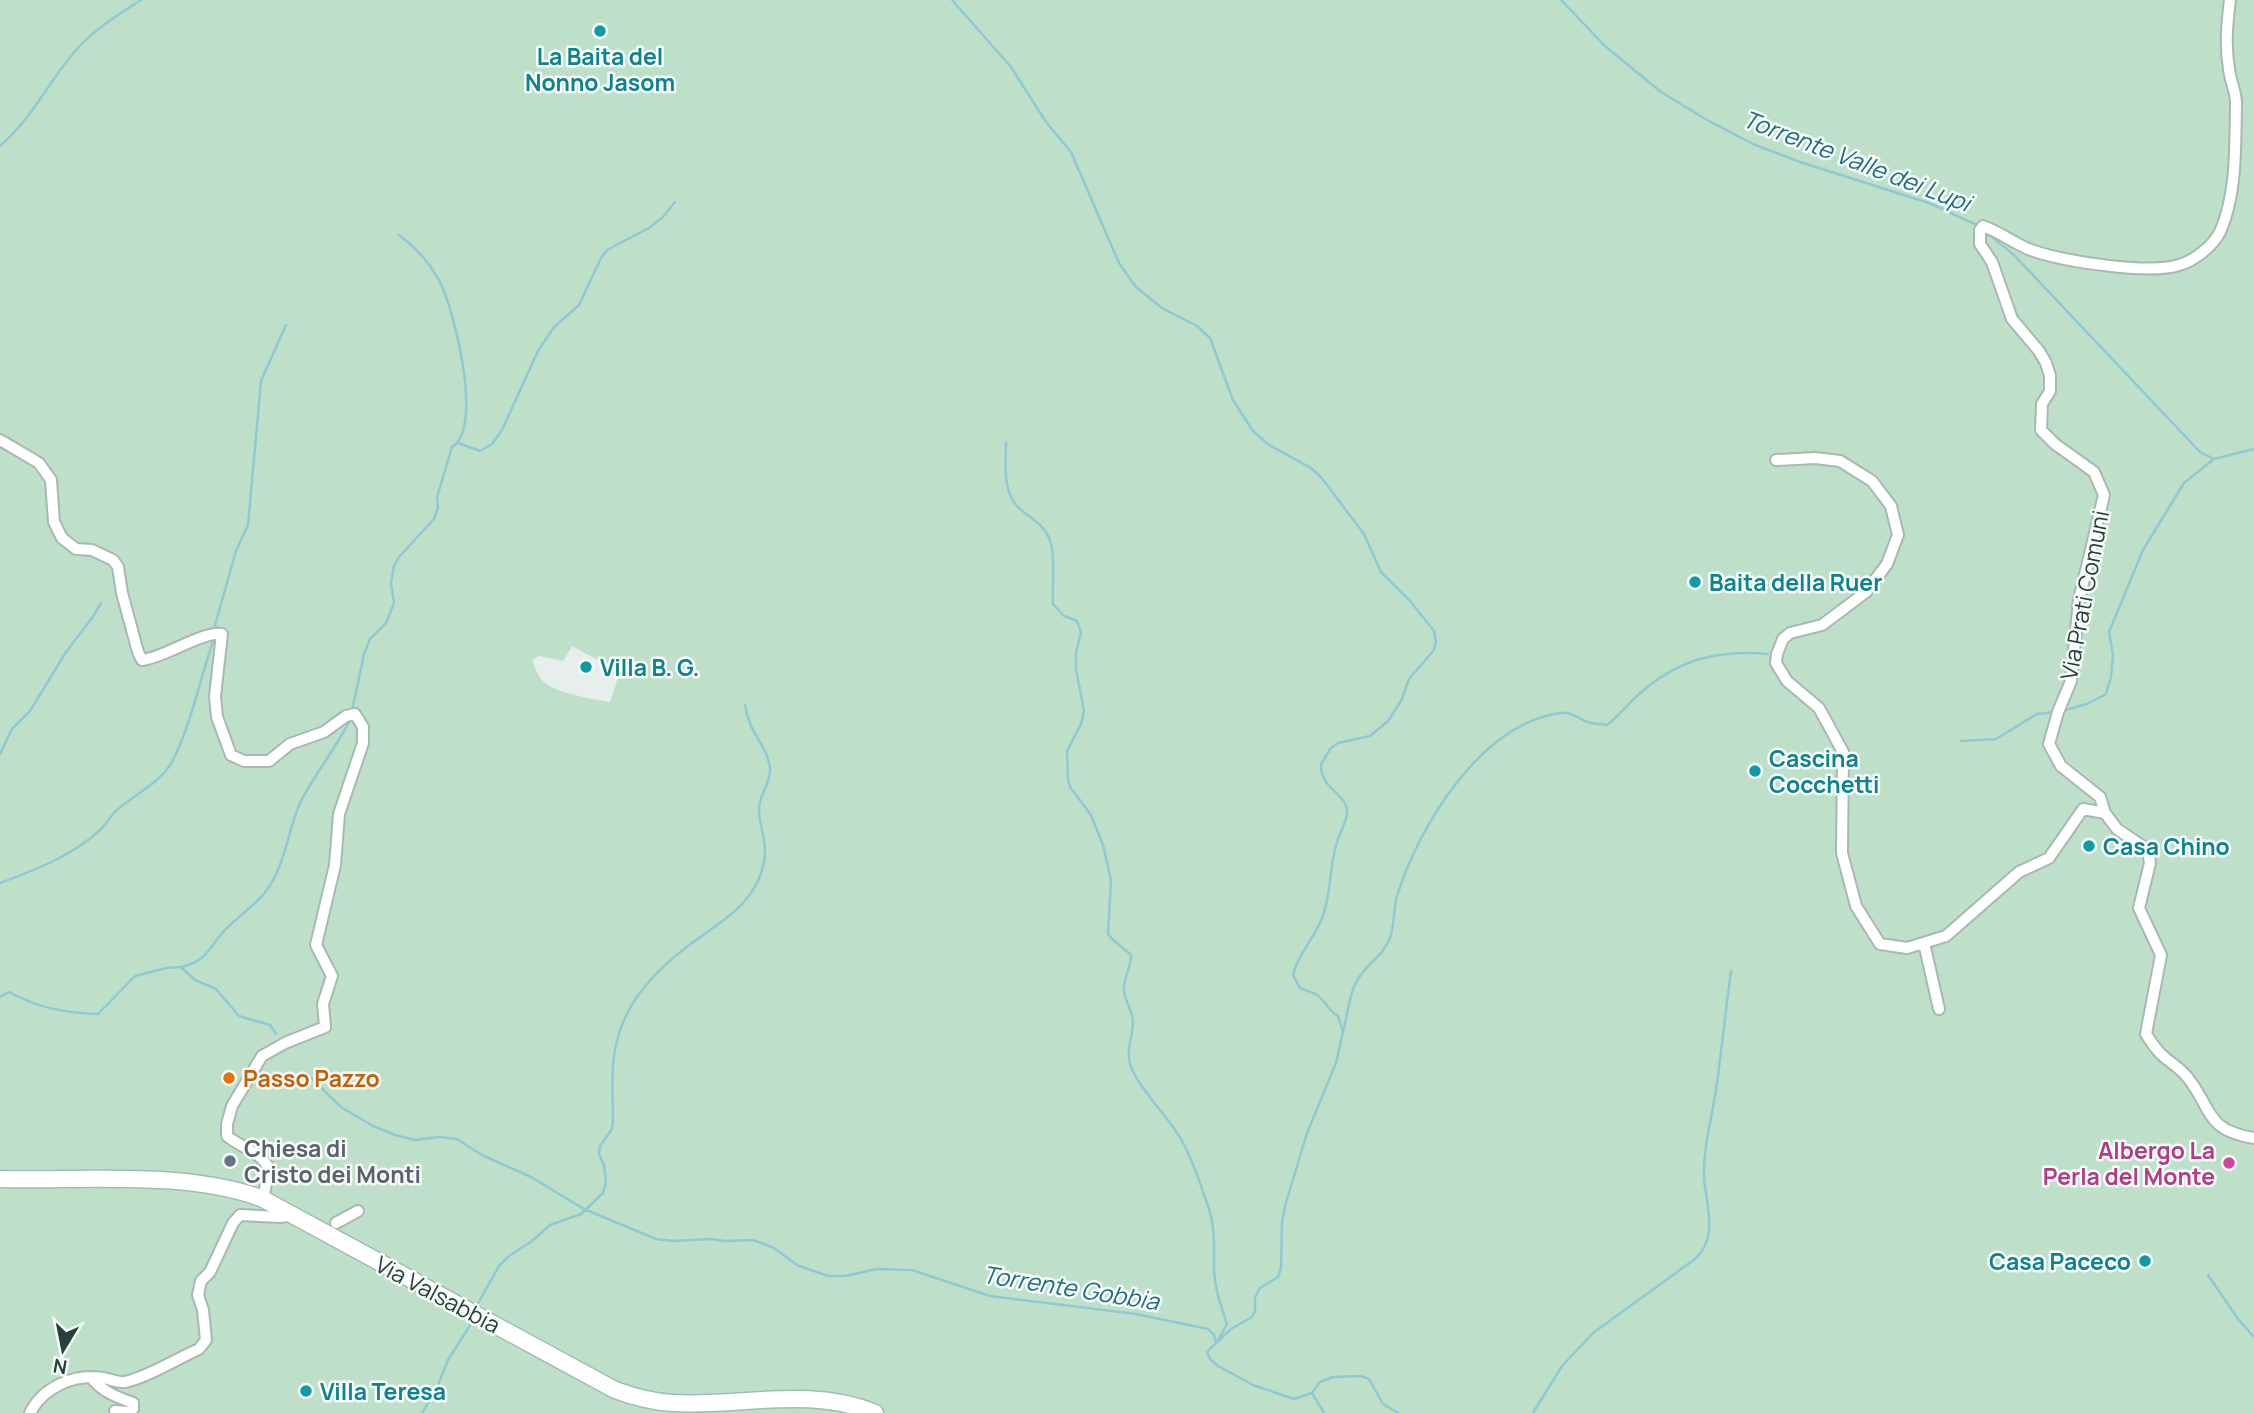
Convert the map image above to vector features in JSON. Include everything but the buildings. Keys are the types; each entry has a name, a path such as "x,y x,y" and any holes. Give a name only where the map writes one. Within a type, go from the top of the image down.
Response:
{"main road":[{"name":"Via Valsabbia","path":"0,1179 162,1181 224,1187 263,1199 597,1382 632,1396 683,1403 798,1398 844,1403 875,1413"}],"street":[{"name":"Via Prati Comuni","path":"2230,0 2226,47 2237,103 2234,137 2236,156 2225,217 2219,233 2200,254 2180,265 2165,268 2082,263 2029,249 1982,226 1980,244 1992,262 2011,319 2046,363 2050,376 2050,391 2042,404 2041,430 2055,444 2094,472 2104,495 2081,589 2071,681 2057,712 2049,744 2061,766 2100,797 2105,813 2117,829 2148,850 2150,863 2144,895 2138,908 2161,956 2146,1034 2159,1052 2189,1079 2208,1114 2227,1133 2254,1138"},
{"path":"0,440 39,463 51,480 54,522 62,538 76,549 92,550 113,560 118,567 122,593 142,660 187,646 211,634 222,634 215,696 217,717 231,755 244,761 269,761 290,744 324,732 346,716 355,714 360,718 363,743 339,814 335,865 316,946 331,976 323,1004 325,1027 285,1043 262,1056 232,1106 227,1124 227,1136 262,1157 268,1164 263,1199"},
{"path":"1776,460 1815,458 1840,461 1872,481 1891,506 1898,535 1888,564 1866,592 1822,625 1799,629 1783,639 1776,663 1787,681 1819,708 1843,752 1842,853 1856,906 1880,944 1907,948 1945,936 2020,872 2049,858 2083,809 2105,813"},
{"path":"1924,943 1939,1009"},
{"path":"336,1223 358,1211"},
{"path":"30,1413 34,1405 51,1389 74,1378 91,1377 122,1383 199,1349 206,1340 203,1310 198,1295 201,1281 210,1272 233,1223 240,1215 292,1215"},
{"path":"91,1377 98,1386 112,1395 133,1403 133,1409 129,1412 116,1411"}],"green space":[{"path":"0,0 2254,0 2254,1413 0,1413","holes":["572,646 620,672 610,702 574,695 547,685 539,676 532,660 539,656 563,661"]}],"waterway":[{"path":"0,146 22,124 84,41 141,0"},
{"path":"952,0 1011,67 1046,122 1071,152 1119,263 1136,287 1162,308 1197,326 1210,338 1233,400 1253,431 1269,445 1311,468 1321,477 1364,534 1381,572 1410,601 1434,631 1434,650 1409,679 1401,701 1388,721 1370,736 1338,743 1331,748 1321,764 1325,780 1344,802 1347,814 1336,845 1325,910 1293,975 1300,988 1317,995 1338,1016 1343,1032 1336,1063 1307,1133 1285,1206 1281,1268 1278,1277 1260,1288 1255,1297 1252,1317 1231,1329 1216,1343"},
{"name":"Torrente Valle dei Lupi","path":"1561,0 1605,46 1661,92 1707,120 1753,144 1800,162 1929,203 1979,226"},
{"path":"458,443 480,451 492,444 502,430 538,351 554,327 579,305 607,250 649,228 663,217 675,202"},
{"name":"Torrente Valle dei Lupi","path":"1987,233 2014,255 2200,452 2214,459"},
{"path":"352,711 364,654 370,639 386,623 394,603 391,583 394,566 434,519 438,507 437,497 452,447 461,436 466,417 463,367 445,294 426,261 399,235"},
{"path":"219,631 215,625 236,551 248,525 261,381 286,325"},
{"path":"1006,443 1009,493 1018,507 1043,528 1051,544 1053,604 1064,616 1077,621 1081,632 1076,653 1076,669 1084,711 1081,724 1067,751 1068,779 1070,787 1091,815 1103,845 1111,880 1108,934 1131,955 1124,987 1133,1022 1130,1064 1139,1082 1185,1147 1211,1216 1215,1282 1227,1324 1218,1340"},
{"path":"2062,711 2087,704 2106,694 2113,655 2109,632 2143,550 2184,483 2214,459 2254,449"},
{"path":"0,754 12,729 30,711 66,652 101,603"},
{"path":"0,883 77,848 99,831 117,810 162,775 173,760 185,731 214,639"},
{"path":"1343,1032 1356,982 1390,938 1397,896 1421,839 1457,782 1480,757 1505,736 1532,721 1561,713 1569,713 1591,723 1607,725 1653,683 1683,665 1731,653 1768,654"},
{"path":"475,1309 499,1266 509,1256 550,1225 581,1214 603,1193 606,1182 604,1165 599,1154 600,1146 612,1129 614,1058 618,1037 628,1011 663,967 744,902 760,877 765,847 759,809 770,769 765,752 747,716 745,705"},
{"path":"1961,741 1996,739 2037,714 2055,712"},
{"path":"181,967 202,958 224,931 266,891 281,863 301,801 351,718"},
{"path":"0,997 9,992 52,1009 98,1014 135,976 181,967 195,980 216,989 239,1016 270,1025 276,1034"},
{"path":"1533,1413 1562,1366 1593,1333 1695,1259 1707,1241 1709,1220 1704,1178 1705,1154 1731,971"},
{"name":"Torrente Gobbia","path":"306,1073 341,1107 373,1126 415,1140 439,1137 457,1139 482,1155 531,1177 584,1209 656,1239 753,1240 774,1248 797,1265 828,1276 845,1276 877,1269 912,1270 990,1296 1136,1314 1208,1329 1214,1335 1216,1343 1207,1352 1210,1359 1253,1385 1294,1399 1312,1393 1320,1382 1333,1377 1361,1376 1369,1379 1383,1404 1398,1413"},
{"path":"2208,1275 2238,1319 2254,1337"},
{"path":"422,1413 436,1390 448,1360 474,1319"},
{"path":"1312,1393 1324,1413"}],"place":[{"name":"La Baita del Nonno Jasom","path":"600,31"},
{"name":"Baita della Ruer","path":"1695,582"},
{"name":"Villa B. G.","path":"586,667"},
{"name":"Cascina Cocchetti","path":"1755,771"},
{"name":"Casa Chino","path":"2089,846"},
{"name":"Passo Pazzo","path":"229,1078"},
{"name":"Chiesa di Cristo dei Monti","path":"230,1161"},
{"name":"Albergo La Perla del Monte","path":"2229,1163"},
{"name":"Casa Paceco","path":"2145,1261"},
{"name":"Villa Teresa","path":"306,1391"}]}
